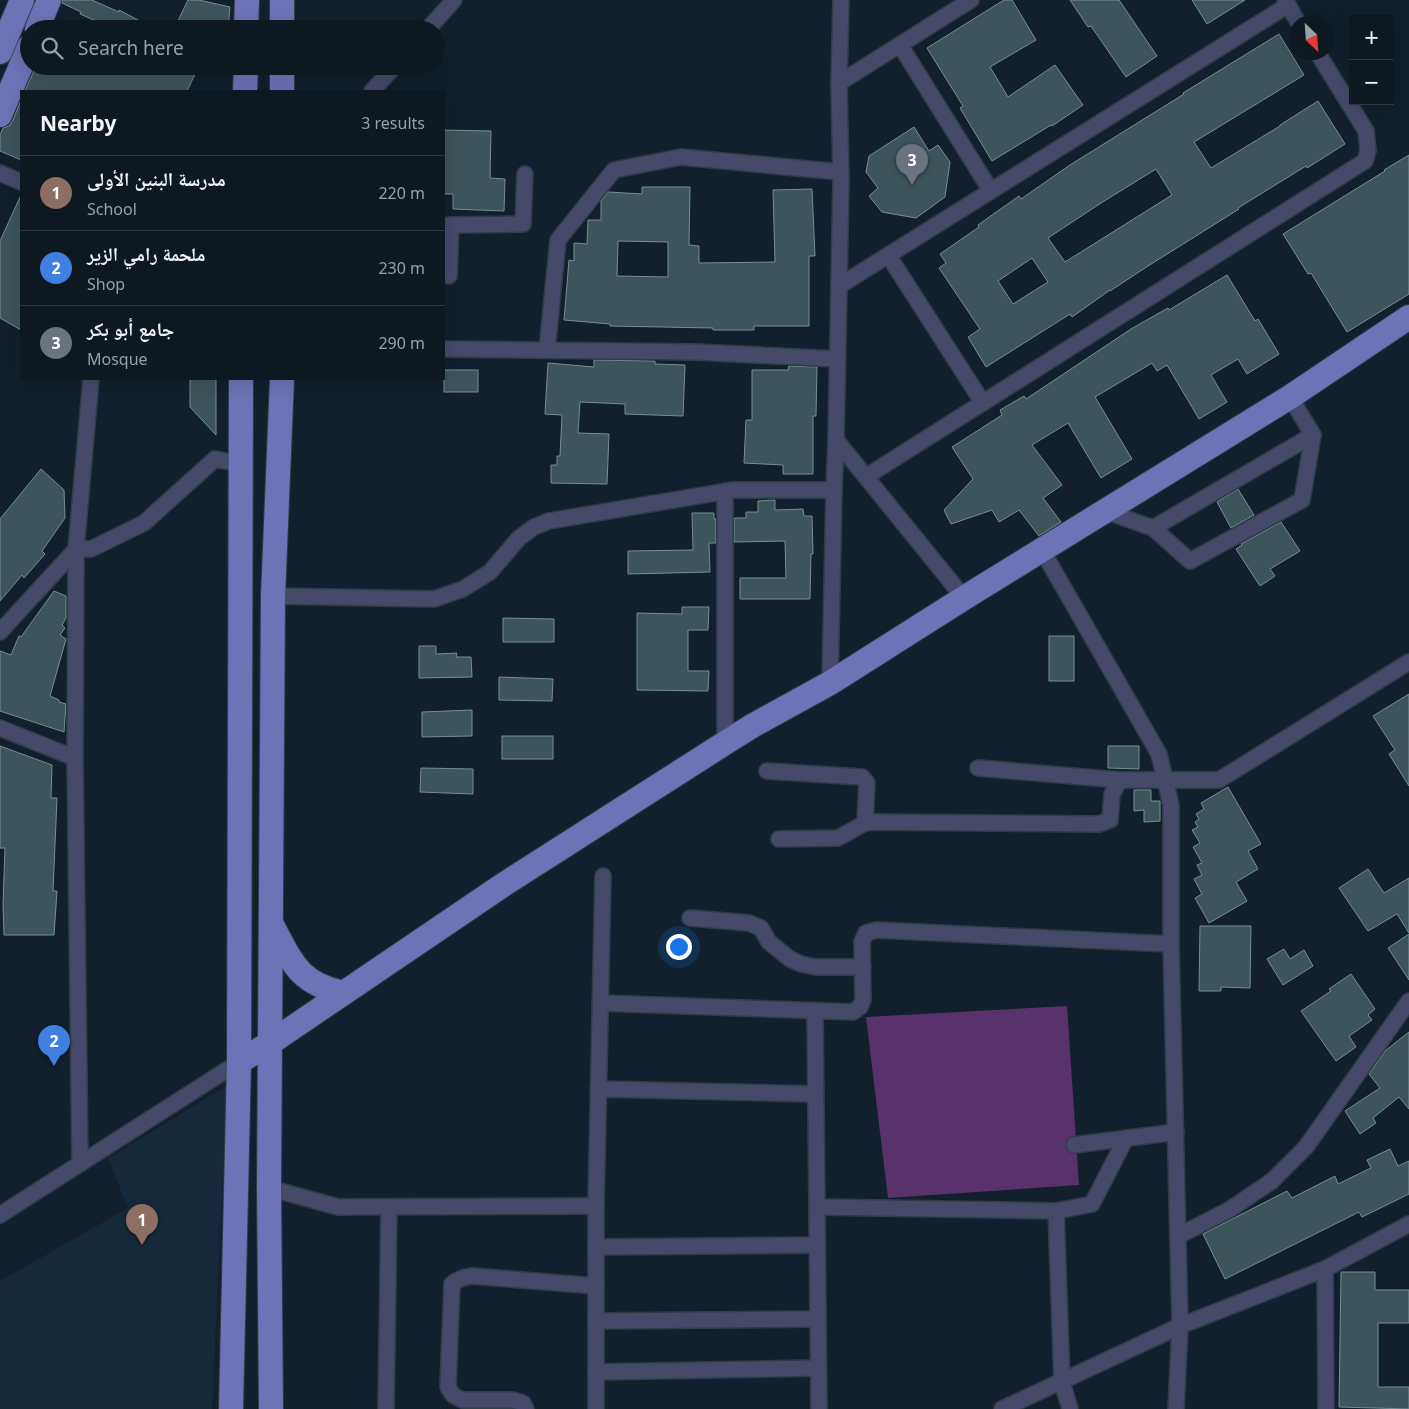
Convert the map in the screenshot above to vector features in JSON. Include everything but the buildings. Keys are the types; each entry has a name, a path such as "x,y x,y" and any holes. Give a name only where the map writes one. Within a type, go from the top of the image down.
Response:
{"main road":[{"path":"0,52 22,0"},
{"path":"41,20 49,0"},
{"path":"246,20 247,0"},
{"path":"282,0 282,20"},
{"path":"0,115 20,68"},
{"path":"246,75 246,90"},
{"path":"282,75 282,90"},
{"path":"239,1062 503,885 725,743 830,683 964,598 1290,398 1409,317"},
{"path":"231,1409 239,1062 241,380"},
{"path":"271,1409 269,1188 270,923 274,596 282,380"},
{"path":"270,923 290,959 300,972 314,984 327,990 343,993"}],"street":[{"path":"436,20 454,0"},
{"path":"830,683 839,286 841,0"},
{"path":"839,83 971,0"},
{"path":"839,286 1286,2 1294,15"},
{"path":"900,45 991,191"},
{"path":"866,476 1365,161 1368,151 1366,131 1322,60"},
{"path":"373,90 386,75"},
{"path":"547,350 558,240 614,170 681,158 840,172"},
{"path":"0,173 20,182"},
{"path":"449,276 447,226 523,224 524,174"},
{"path":"888,255 982,403"},
{"path":"445,349 696,352 837,359"},
{"path":"80,1164 75,758 76,548 91,380"},
{"path":"1105,511 1153,528 1190,561 1302,500 1313,435 1290,398"},
{"path":"1153,528 1313,435"},
{"path":"836,440 964,598"},
{"path":"76,548 91,549 144,523 215,458 240,464"},
{"path":"274,596 434,599 463,589 490,572 519,538 534,527 549,521 733,490 834,490"},
{"path":"725,491 725,743"},
{"path":"0,632 76,548"},
{"path":"1042,550 1159,754 1171,804 1180,1326 1176,1409"},
{"path":"978,768 1120,780 1219,780 1409,662"},
{"path":"0,728 75,758"},
{"path":"767,771 862,777 867,783 865,823"},
{"path":"779,839 838,838 865,823 880,822 1099,824 1110,820 1112,794 1120,780"},
{"path":"596,1409 596,1206 603,876"},
{"path":"690,918 749,923 761,928 769,942 790,959 801,964 816,967 862,967"},
{"path":"600,1003 853,1012 860,1007 863,1000 862,942 866,933 877,930 1172,944"},
{"path":"1178,1236 1229,1210 1272,1181 1306,1147 1409,1001"},
{"path":"815,1011 818,1409"},
{"path":"0,1215 239,1062"},
{"path":"598,1088 816,1094"},
{"path":"1074,1144 1176,1132"},
{"path":"817,1207 1056,1211 1092,1204 1126,1138"},
{"path":"269,1188 338,1207 596,1206"},
{"path":"386,1409 390,1207"},
{"path":"1056,1211 1062,1382 1070,1409"},
{"path":"1002,1409 1016,1406 1180,1326 1325,1269 1409,1224"},
{"path":"596,1247 817,1245"},
{"path":"1325,1269 1326,1409"},
{"path":"526,1409 523,1403 513,1400 462,1400 452,1395 448,1387 452,1284 456,1280 472,1276 596,1286"},
{"path":"596,1321 818,1319"},
{"path":"596,1372 818,1368"}],"shaded area":[{"path":"1067,1006 1079,1185 888,1198 866,1017"},
{"path":"227,1086 212,1409 0,1409 0,1281 128,1208 108,1158"}],"place":[{"name":"جامع أبو بكر","path":"912,185"},
{"name":"ملحمة رامي الزير","path":"54,1066"},
{"name":"مدرسة البنين الأولى","path":"142,1245"}]}
